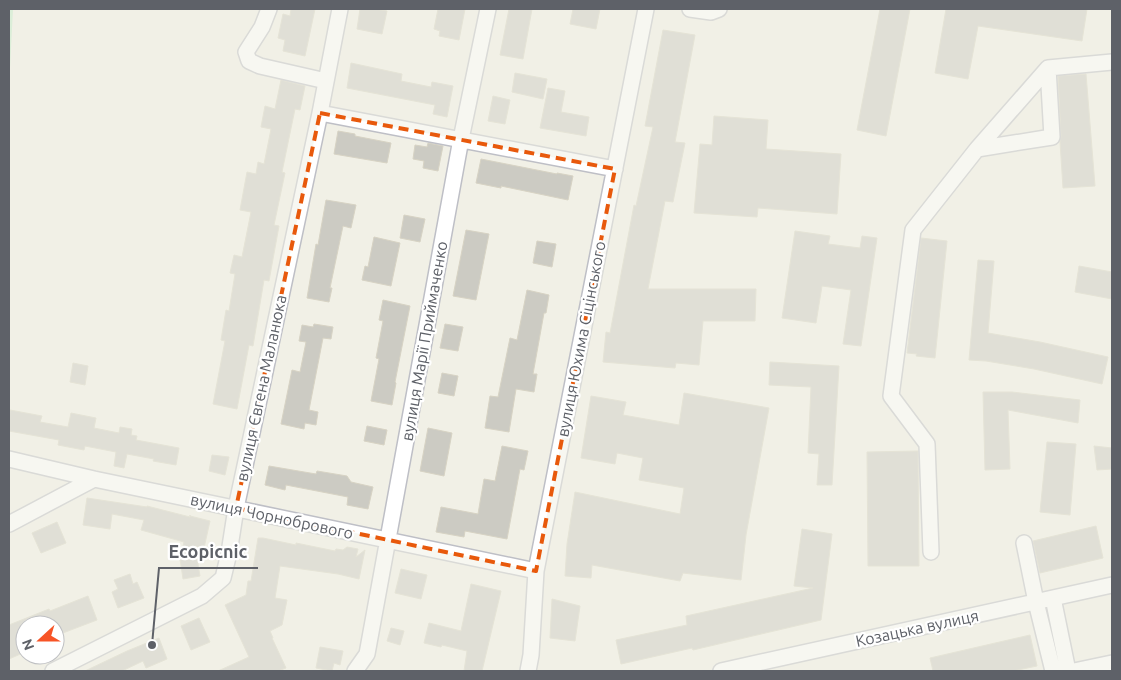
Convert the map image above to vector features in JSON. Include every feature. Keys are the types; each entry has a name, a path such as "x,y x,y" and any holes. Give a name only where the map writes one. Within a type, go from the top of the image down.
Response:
{"street":[{"path":"269,9 262,27 246,52 249,61 260,66 326,81"},
{"name":"вулиця Євгена Маланюка","path":"53,671 202,596 223,578 340,9"},
{"name":"вулиця Марії Приймаченко","path":"355,671 367,654 461,139 488,9"},
{"name":"вулиця Юхима Сіцінського","path":"528,671 531,655 536,571 646,9"},
{"path":"690,9 712,12 719,9"},
{"path":"931,552 927,444 891,396 913,230 976,149 1048,68 1112,62"},
{"path":"976,149 1052,137 1048,68"},
{"path":"320,113 615,169"},
{"name":"вулиця Чорнобрового","path":"9,459 94,479 536,571"},
{"path":"9,524 94,479"},
{"path":"1024,543 1053,671"},
{"name":"Козацька вулиця","path":"721,671 1112,586"},
{"path":"1053,598 1068,671"},
{"path":"531,655 536,671"},
{"path":"1074,671 1112,663"}],"highlighted area":[{"path":"320,113 615,169 536,571 236,508"}],"green space":[{"path":"9,9 13,9 9,87"}],"building":[{"path":"291,9 315,9 305,56 283,51 285,40 278,38 283,14 290,16"},
{"path":"360,9 387,11 382,34 357,29"},
{"path":"438,9 465,9 459,40 439,36 440,31 434,29"},
{"path":"509,9 532,9 523,59 500,55"},
{"path":"573,9 600,9 596,29 570,24"},
{"path":"880,9 910,9 886,136 857,130"},
{"path":"946,9 1087,9 1082,41 978,26 968,79 935,73"},
{"path":"663,30 695,35 675,142 685,143 673,202 665,201 648,289 756,289 755,321 703,321 699,365 676,363 675,368 603,362 606,332 610,333 634,205 636,206 653,127 645,126"},
{"path":"351,63 402,74 401,81 431,87 432,82 453,86 447,117 433,114 435,105 347,88"},
{"path":"515,73 547,79 543,99 512,92"},
{"path":"1086,74 1095,186 1063,188 1058,76"},
{"path":"281,80 305,86 300,110 295,109 282,172 285,173 274,225 279,226 269,281 264,280 253,346 249,345 237,409 213,404 225,341 221,340 226,310 229,311 235,274 230,273 234,255 242,257 251,212 240,210 247,172 256,174 258,162 264,164 271,129 261,127 265,106 275,109"},
{"path":"548,88 565,91 561,112 589,117 586,136 540,128"},
{"path":"493,96 510,100 505,124 488,121"},
{"path":"714,116 768,120 766,149 841,154 837,214 758,208 757,217 694,213 700,144 712,145"},
{"path":"338,131 391,143 387,163 334,154"},
{"path":"428,143 443,146 438,171 423,168 424,161 413,159 415,145 427,147"},
{"path":"481,159 573,176 568,200 501,186 501,188 476,183"},
{"path":"326,200 356,205 351,228 343,226 330,288 332,288 329,302 307,298"},
{"path":"404,215 425,219 420,242 400,238"},
{"path":"466,230 489,234 476,300 453,296"},
{"path":"795,231 830,236 828,244 860,248 862,236 877,238 861,346 843,344 851,290 822,286 816,323 782,318"},
{"path":"374,237 400,243 391,286 362,280 365,266 368,267"},
{"path":"921,238 947,241 935,358 907,353"},
{"path":"537,241 556,244 552,267 533,263"},
{"path":"978,260 994,261 988,333 1108,357 1102,384 1034,369 969,360"},
{"path":"1079,266 1112,272 1112,299 1075,292"},
{"path":"527,290 549,295 533,374 537,374 534,392 516,389 509,432 485,428 490,396 498,397 510,338 517,340"},
{"path":"383,300 410,306 392,405 371,401 379,359 376,358 383,321 379,320"},
{"path":"314,324 333,327 331,339 323,338 309,410 318,412 316,425 305,423 304,429 281,424 292,370 300,372 306,342 299,341 302,325 313,327"},
{"path":"445,324 463,327 458,351 440,348"},
{"path":"770,362 839,366 832,485 817,485 819,454 808,453 811,387 769,385"},
{"path":"73,363 88,366 85,385 70,382"},
{"path":"442,373 458,376 454,396 438,393"},
{"path":"983,392 1012,392 1080,400 1078,423 1008,410 1010,469 985,470"},
{"path":"684,393 769,408 746,535 741,580 683,573 680,581 592,565 591,578 565,576 567,544 575,492 680,514 684,488 639,480 643,458 617,453 615,464 581,458 591,396 626,402 623,415 679,425"},
{"path":"10,410 42,416 40,422 68,427 71,413 96,418 94,428 119,433 120,427 132,429 131,435 137,436 136,440 179,448 176,465 127,454 124,468 114,466 116,452 85,446 84,450 58,445 59,440 9,431"},
{"path":"367,426 387,430 384,445 364,441"},
{"path":"428,428 452,433 444,476 420,471"},
{"path":"1047,442 1076,444 1070,515 1040,512"},
{"path":"502,446 528,451 524,470 520,469 507,539 465,531 464,537 436,532 441,507 478,514 484,479 495,481"},
{"path":"1094,446 1112,448 1112,469 1097,470"},
{"path":"918,451 919,566 868,566 867,452"},
{"path":"212,455 229,457 225,475 209,471"},
{"path":"269,466 316,474 317,471 347,476 351,482 373,487 368,509 347,505 348,497 286,485 285,490 265,485"},
{"path":"87,498 147,506 210,521 204,548 195,546 200,576 183,579 180,559 184,542 141,530 144,520 112,514 110,529 83,525"},
{"path":"57,522 66,543 41,553 32,533"},
{"path":"1096,526 1103,558 1040,573 1033,541"},
{"path":"802,529 832,534 821,620 693,650 692,648 621,664 616,640 687,625 686,616 813,588 794,586"},
{"path":"258,538 335,551 336,549 343,550 347,547 358,549 356,557 365,550 359,579 338,574 280,566 275,598 287,600 282,625 270,631 286,668 278,671 218,671 249,657 225,605 246,595 248,581 251,581"},
{"path":"401,569 427,575 421,599 395,593"},
{"path":"130,574 133,584 137,582 144,598 118,608 112,592 118,589 114,580"},
{"path":"471,584 501,591 482,671 464,671 467,651 424,643 429,623 461,631"},
{"path":"88,596 97,620 65,632 65,615 34,615 49,609 50,611"},
{"path":"552,599 580,606 575,641 550,638"},
{"path":"199,618 210,642 191,650 181,626"},
{"path":"15,623 15,656 9,659 9,625"},
{"path":"391,628 404,631 400,645 387,641"},
{"path":"1030,635 1037,666 1013,671 933,671 930,658"},
{"path":"159,638 167,659 146,668 143,661 122,671 85,671 127,651"},
{"path":"320,647 343,651 340,665 334,663 332,671 316,668"}],"place":[{"name":"Ecopicnic","path":"152,645"}]}
